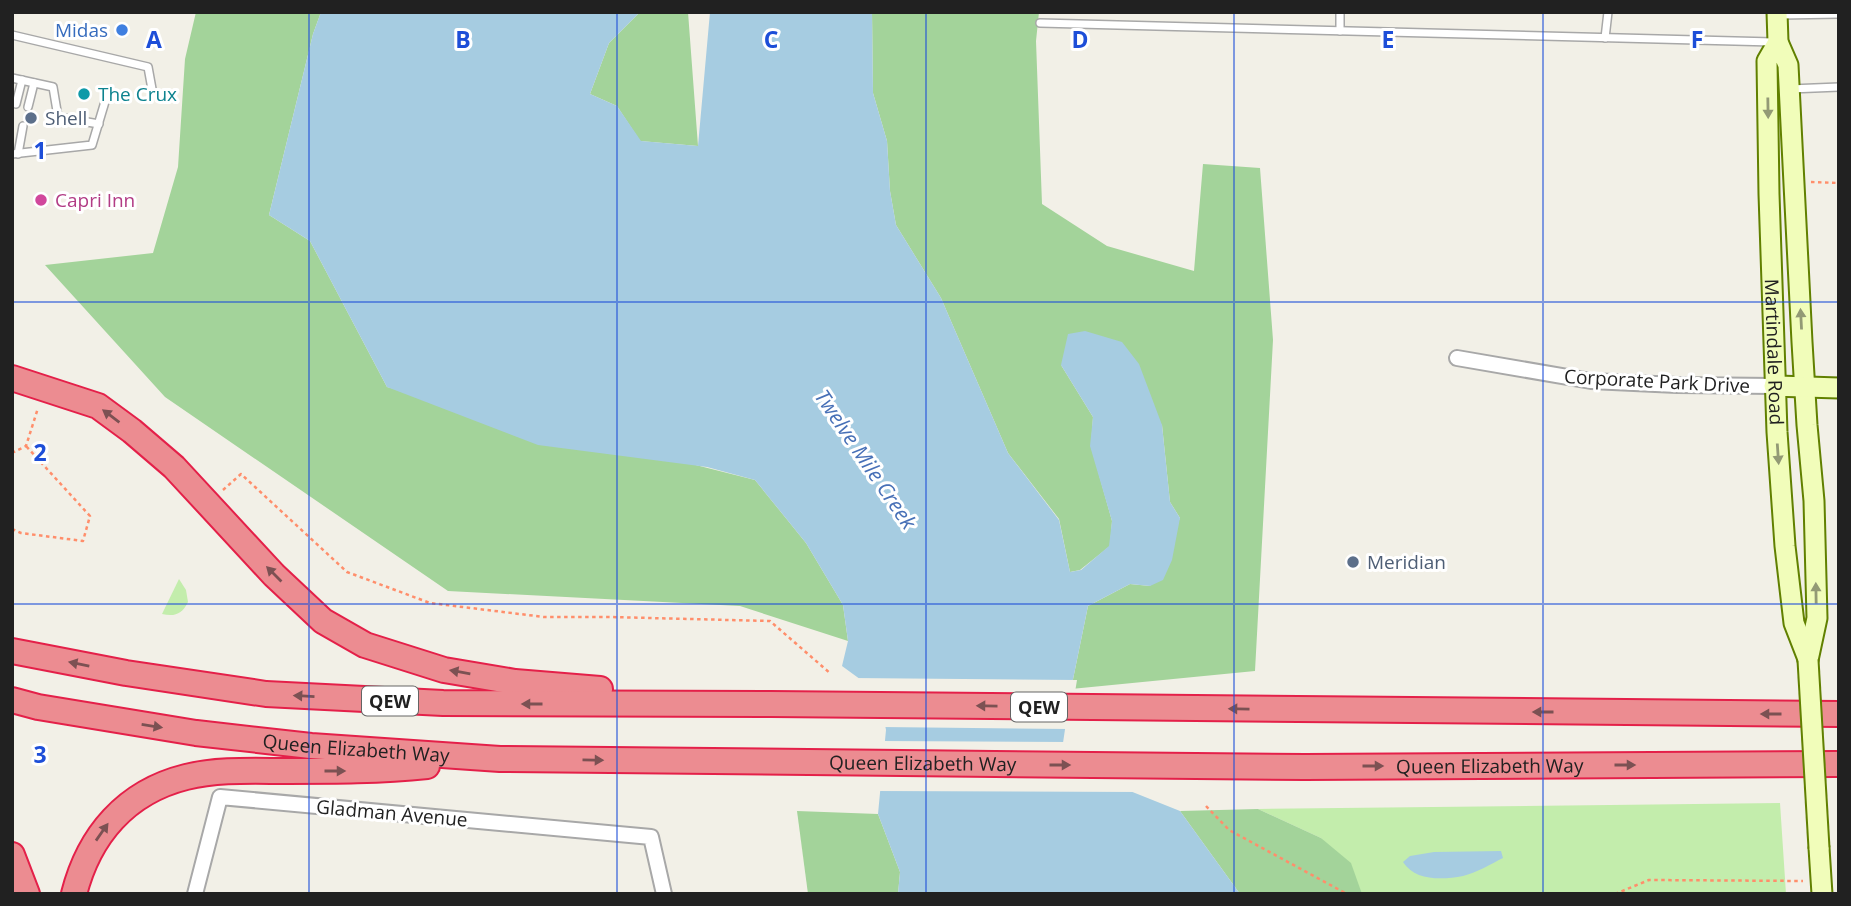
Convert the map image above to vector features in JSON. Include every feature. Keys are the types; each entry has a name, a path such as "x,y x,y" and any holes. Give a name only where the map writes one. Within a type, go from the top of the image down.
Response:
{"highway":[{"path":"12,379 98,406 132,431 174,467 274,575 323,621 365,645 444,670 515,682 771,704"},
{"name":"QEW","path":"12,651 126,673 266,694 443,704 771,704 1839,714"},
{"name":"Queen Elizabeth Way","path":"12,700 38,707 196,733 312,746 500,759 1305,767 1839,764"},
{"path":"74,894 91,848 111,820 134,799 164,783 212,773 409,768 500,759"},
{"path":"1798,763 1839,771"},
{"path":"12,855 27,894"}],"main road":[{"name":"Martindale Road","path":"1777,14 1777,42 1788,65 1807,425 1814,501 1816,618 1808,660 1821,887"},
{"name":"Martindale Road","path":"1777,42 1767,61 1774,386 1785,546 1794,623 1808,660"},
{"path":"1774,386 1839,388"}],"street":[{"name":"Corporate Park Drive","path":"1457,358 1591,381 1774,386"},
{"name":"Gladman Avenue","path":"195,894 220,797 651,837 664,894"}],"lane":[{"path":"1339,31 1340,12"},
{"path":"1605,38 1608,12"},
{"path":"1777,14 1839,14"},
{"path":"1040,23 1777,42"},
{"path":"12,35 148,67 152,89"},
{"path":"12,78 53,87 58,117 99,124"},
{"path":"16,104 22,80"},
{"path":"28,107 34,83"},
{"path":"1789,89 1839,87"},
{"path":"23,126 15,154 92,145 107,95"}],"path":[{"path":"1808,183 1839,183"},
{"path":"12,453 26,446 44,388"},
{"path":"12,529 21,533 83,541 90,516 26,446"},
{"path":"208,505 241,474 347,572 430,603 544,617 769,621 831,674"},
{"path":"1206,806 1229,830 1347,894"},
{"path":"1615,894 1649,880 1821,887"}],"green space":[{"path":"196,12 321,12 313,34 269,215 310,241 387,387 755,480 806,543 843,605 848,641 740,606 448,591 165,397 45,265 153,253 178,167 185,59"},
{"path":"640,12 688,12 698,146 640,141 617,106 590,94 609,43"},
{"path":"872,12 1039,12 1036,41 1042,204 1107,246 1194,271 1203,164 1260,168 1273,340 1255,671 1071,689 1088,606 1130,584 1150,586 1180,518 1170,502 1162,425 1061,365 1093,417 1091,446 1112,521 1110,546 1080,570 1070,572 1059,519 1008,453 941,298 896,225 890,191 887,141 873,93"},
{"path":"179,579 186,590 188,602 178,614 162,614"},
{"path":"1780,803 1786,894 1362,894 1321,838 1258,809"},
{"path":"1258,809 1321,838 1351,863 1362,894 1240,894 1180,811"},
{"path":"797,811 878,814 900,872 898,894 808,894"}],"water":[{"name":"Twelve Mile Creek","path":"321,12 640,12 609,43 590,94 617,106 641,141 698,146 710,12 872,12 873,93 887,141 890,191 896,225 941,298 1008,453 1059,520 1070,572 1081,570 1109,546 1112,521 1090,446 1093,417 1061,365 1068,334 1085,331 1122,342 1139,364 1162,425 1170,502 1180,518 1172,560 1163,580 1150,586 1130,584 1088,606 1071,689 1060,763 1180,811 1240,894 898,894 900,872 878,814 886,730 879,693 842,666 848,641 843,605 806,543 755,480 707,467 538,445 387,387 310,241 269,215 313,34"},
{"path":"1501,851 1503,858 1473,873 1455,877 1422,876 1414,873 1403,862 1410,856 1434,852"}],"pier":[{"path":"852,678 1077,680 1069,729 882,727 876,695"},
{"path":"881,741 1067,742 1064,761 1141,792 876,791"}],"place":[{"name":"Midas","path":"122,30"},
{"name":"The Crux","path":"84,94"},
{"name":"Shell","path":"31,118"},
{"name":"Capri Inn","path":"41,200"},
{"name":"Meridian","path":"1353,562"}]}
